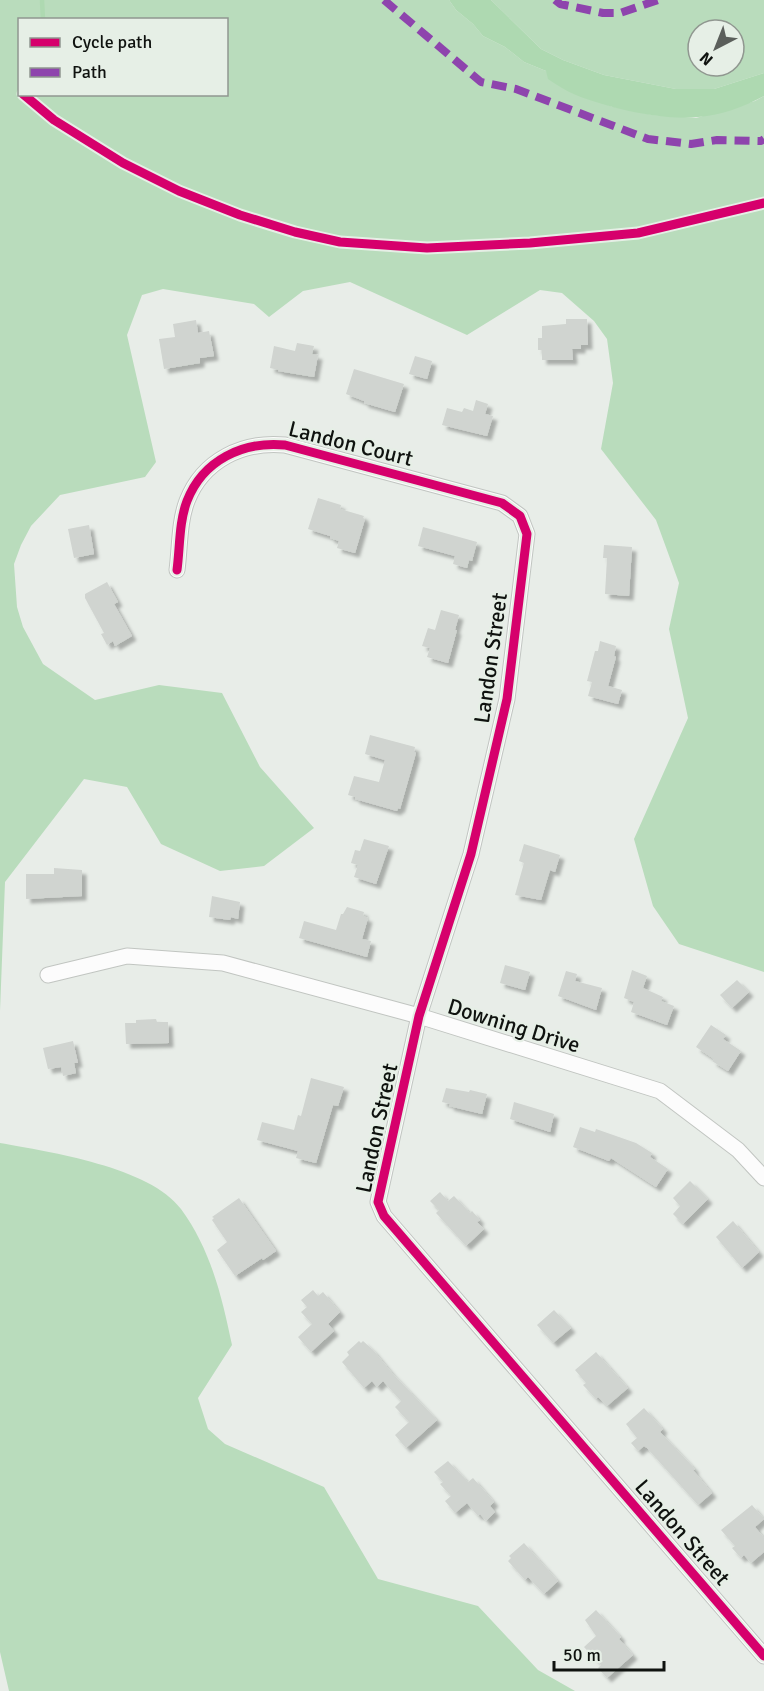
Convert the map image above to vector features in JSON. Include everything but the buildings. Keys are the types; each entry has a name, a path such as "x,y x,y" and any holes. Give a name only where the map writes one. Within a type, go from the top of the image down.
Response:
{"street":[{"name":"Landon Court","path":"177,570 183,515 192,490 200,478 219,459 244,447 257,444 285,445 502,503 520,516"},
{"name":"Landon Street","path":"520,516 527,534 507,699 471,854 419,1016 378,1202 384,1216 764,1656"},
{"name":"Downing Drive","path":"48,975 127,956 223,963 419,1016 660,1091 738,1150 764,1178"}],"shaded area":[{"path":"0,0 449,0 483,36 505,47 524,62 546,71 610,106 653,115 696,118 755,101 764,96 764,972 679,944 653,906 634,839 688,718 669,629 679,583 656,520 601,449 613,383 607,339 594,321 562,293 540,290 467,335 350,282 303,291 269,317 254,304 163,289 142,295 127,335 156,462 145,477 60,495 31,526 14,564 17,607 23,627 43,664 95,700 159,685 222,693 260,767 314,828 264,866 220,871 161,844 127,787 84,779 5,882 0,1011"},
{"path":"449,0 491,0 541,49 604,75 676,89 714,89 764,73 764,96 724,112 684,118 653,115 604,104 565,90 548,79 546,71 524,62 505,47 483,36"},
{"path":"491,0 764,0 764,73 714,89 676,89 604,75 541,49"},
{"path":"0,1143 98,1164 147,1182 166,1194 181,1209 208,1257 232,1345 198,1398 208,1429 225,1444 324,1487 378,1579 478,1606 538,1670 575,1691 9,1691 0,1652"}],"waterway":[{"path":"42,0 43,18"}],"marked path":[{"path":"384,0 481,82 516,89 648,139 691,144 717,140 761,141 764,139"},
{"path":"555,0 560,4 603,13 620,13 658,0"}],"cycle path":[{"path":"25,96 54,120 123,163 179,191 240,215 295,232 340,242 427,248 530,243 638,233 764,203"},
{"path":"177,570 182,517 194,487 214,464 226,456 254,446 285,445 502,503 520,516 527,534 507,699 471,854 419,1016 378,1202 384,1216 764,1656"}]}
